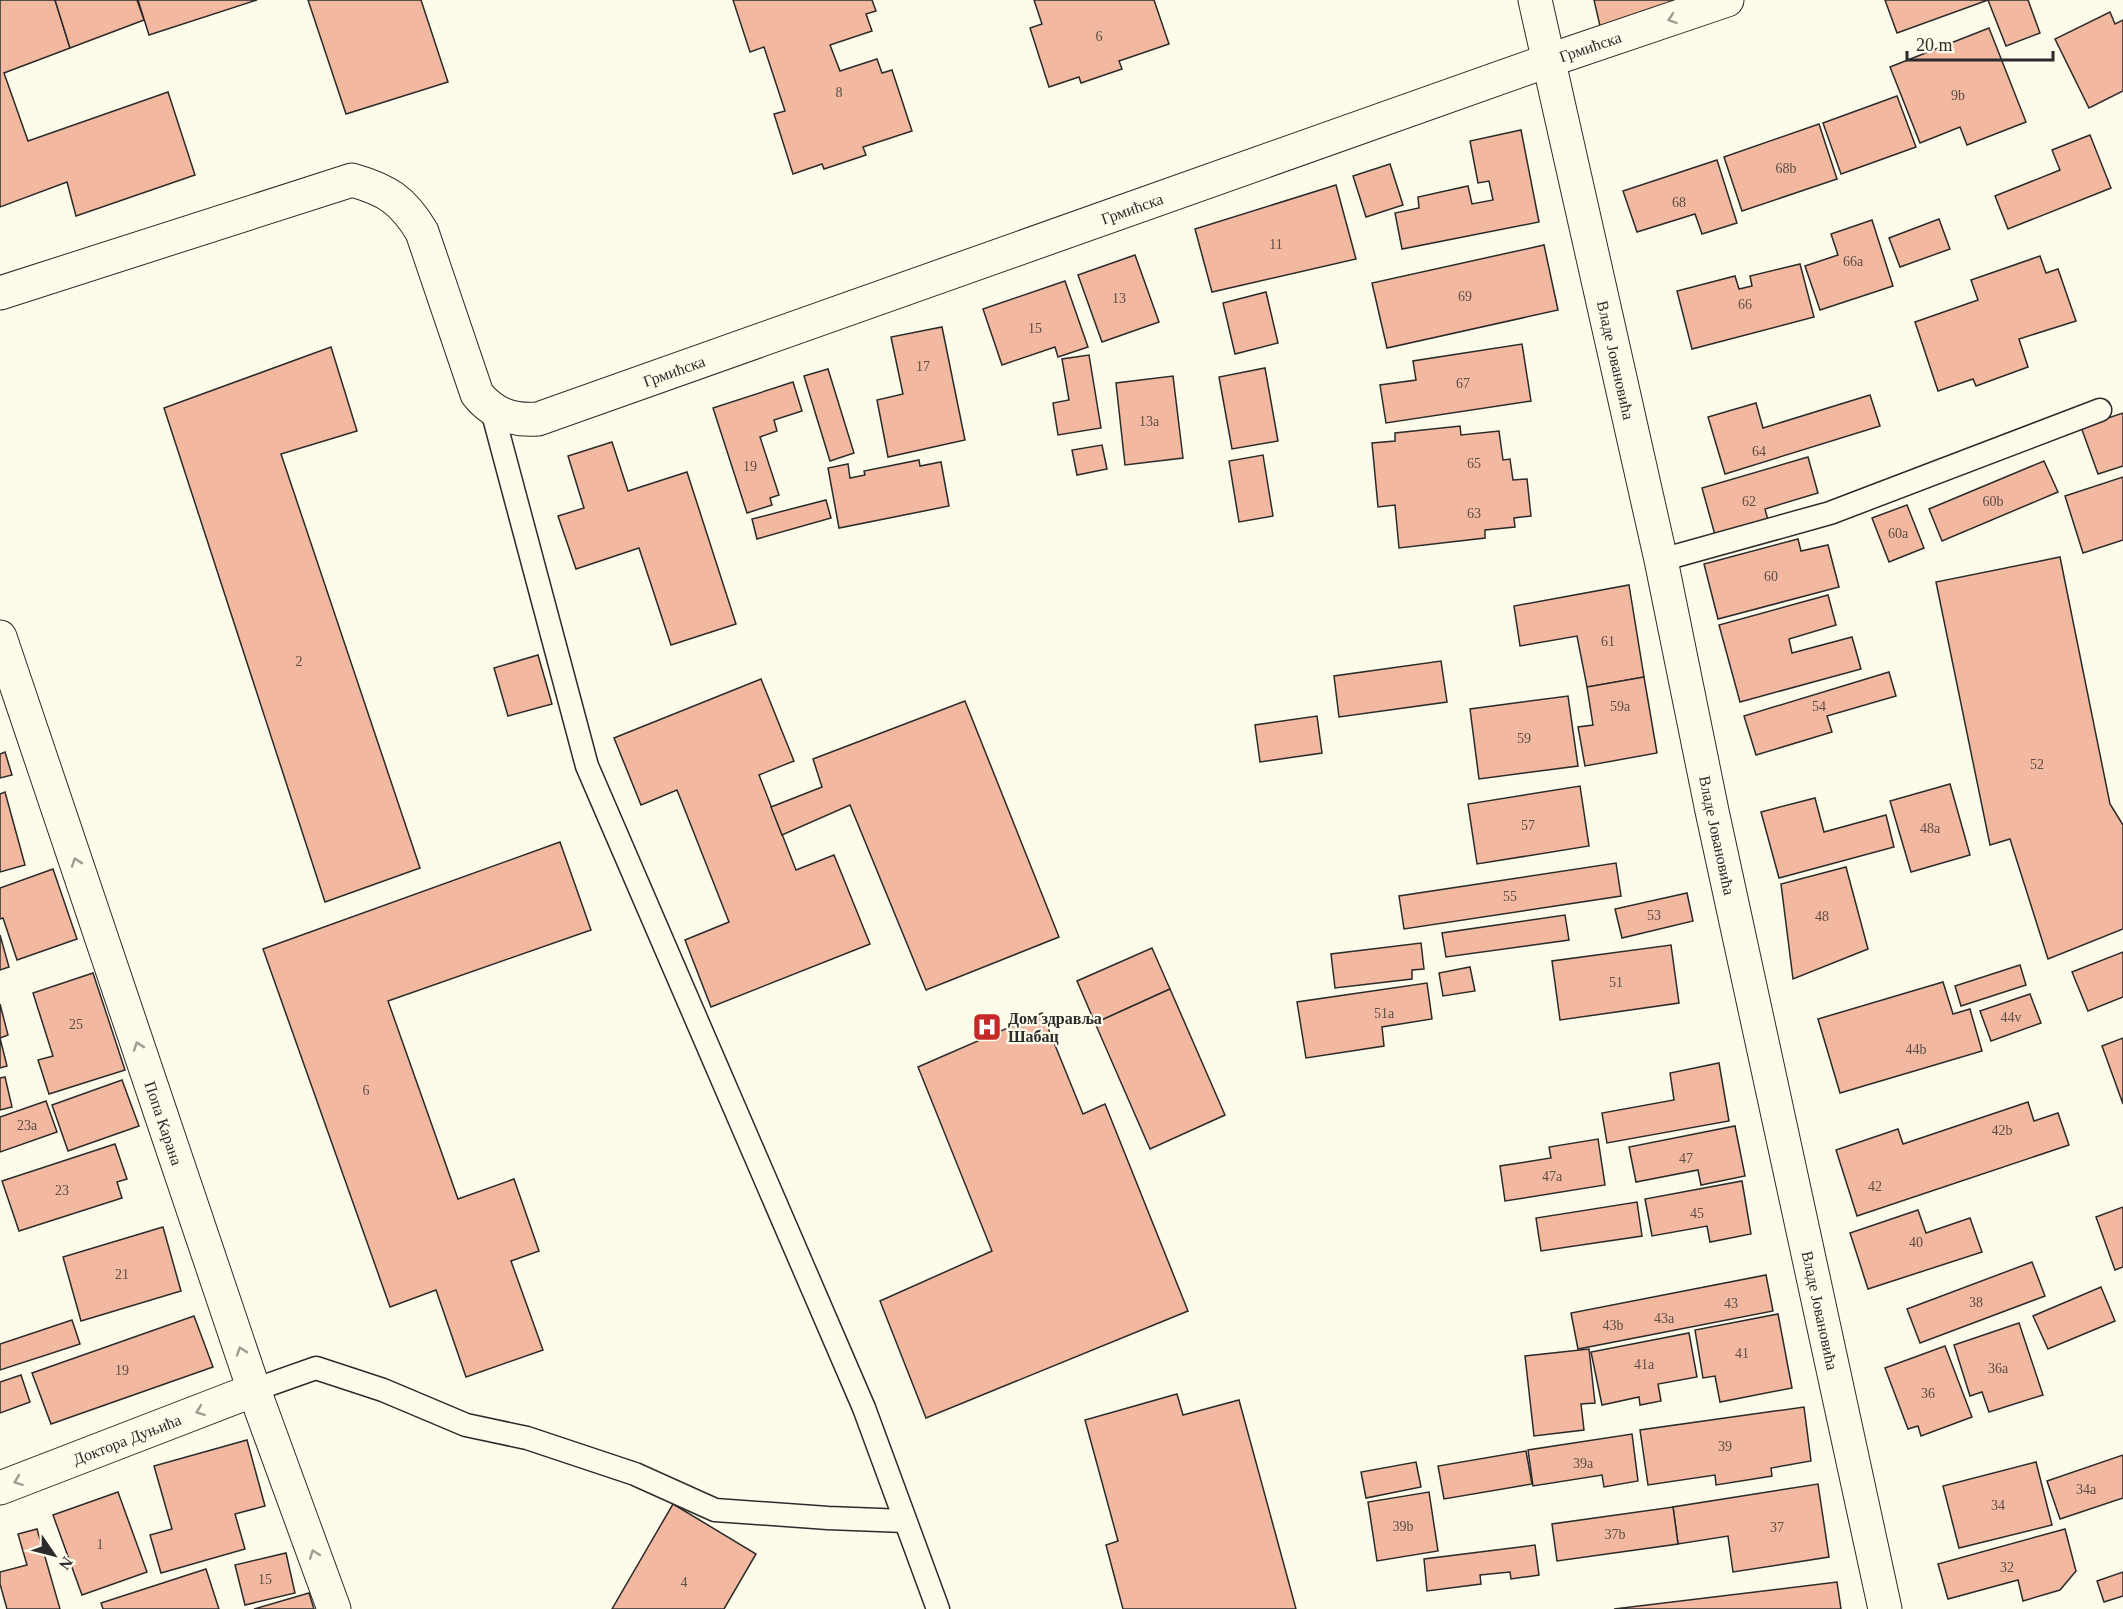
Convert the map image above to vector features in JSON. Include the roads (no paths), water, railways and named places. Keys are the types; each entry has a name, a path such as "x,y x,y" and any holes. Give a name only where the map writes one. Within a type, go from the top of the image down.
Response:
{"street":[{"name":"Владе Јовановића","path":"1535,0 1661,560 1714,822 1884,1609"},
{"name":"Грмићска","path":"492,410 506,417 522,420 538,419 1550,60 1727,0"},
{"path":"0,293 352,180 375,186 395,197 411,212 422,232 477,394 492,410"},
{"name":"Попа Карана","path":"0,637 254,1390 334,1609"},
{"name":"Доктора Дуњића","path":"0,1488 254,1390"}],"lane":[{"path":"492,410 587,766 864,1408 938,1609"},
{"path":"1661,560 1830,513 2100,410"},
{"path":"254,1390 316,1368 383,1390 466,1425 527,1438 635,1474 715,1510 905,1521"}],"place":[{"name":"Дом здравља Шабац","path":"987,1027"}]}
